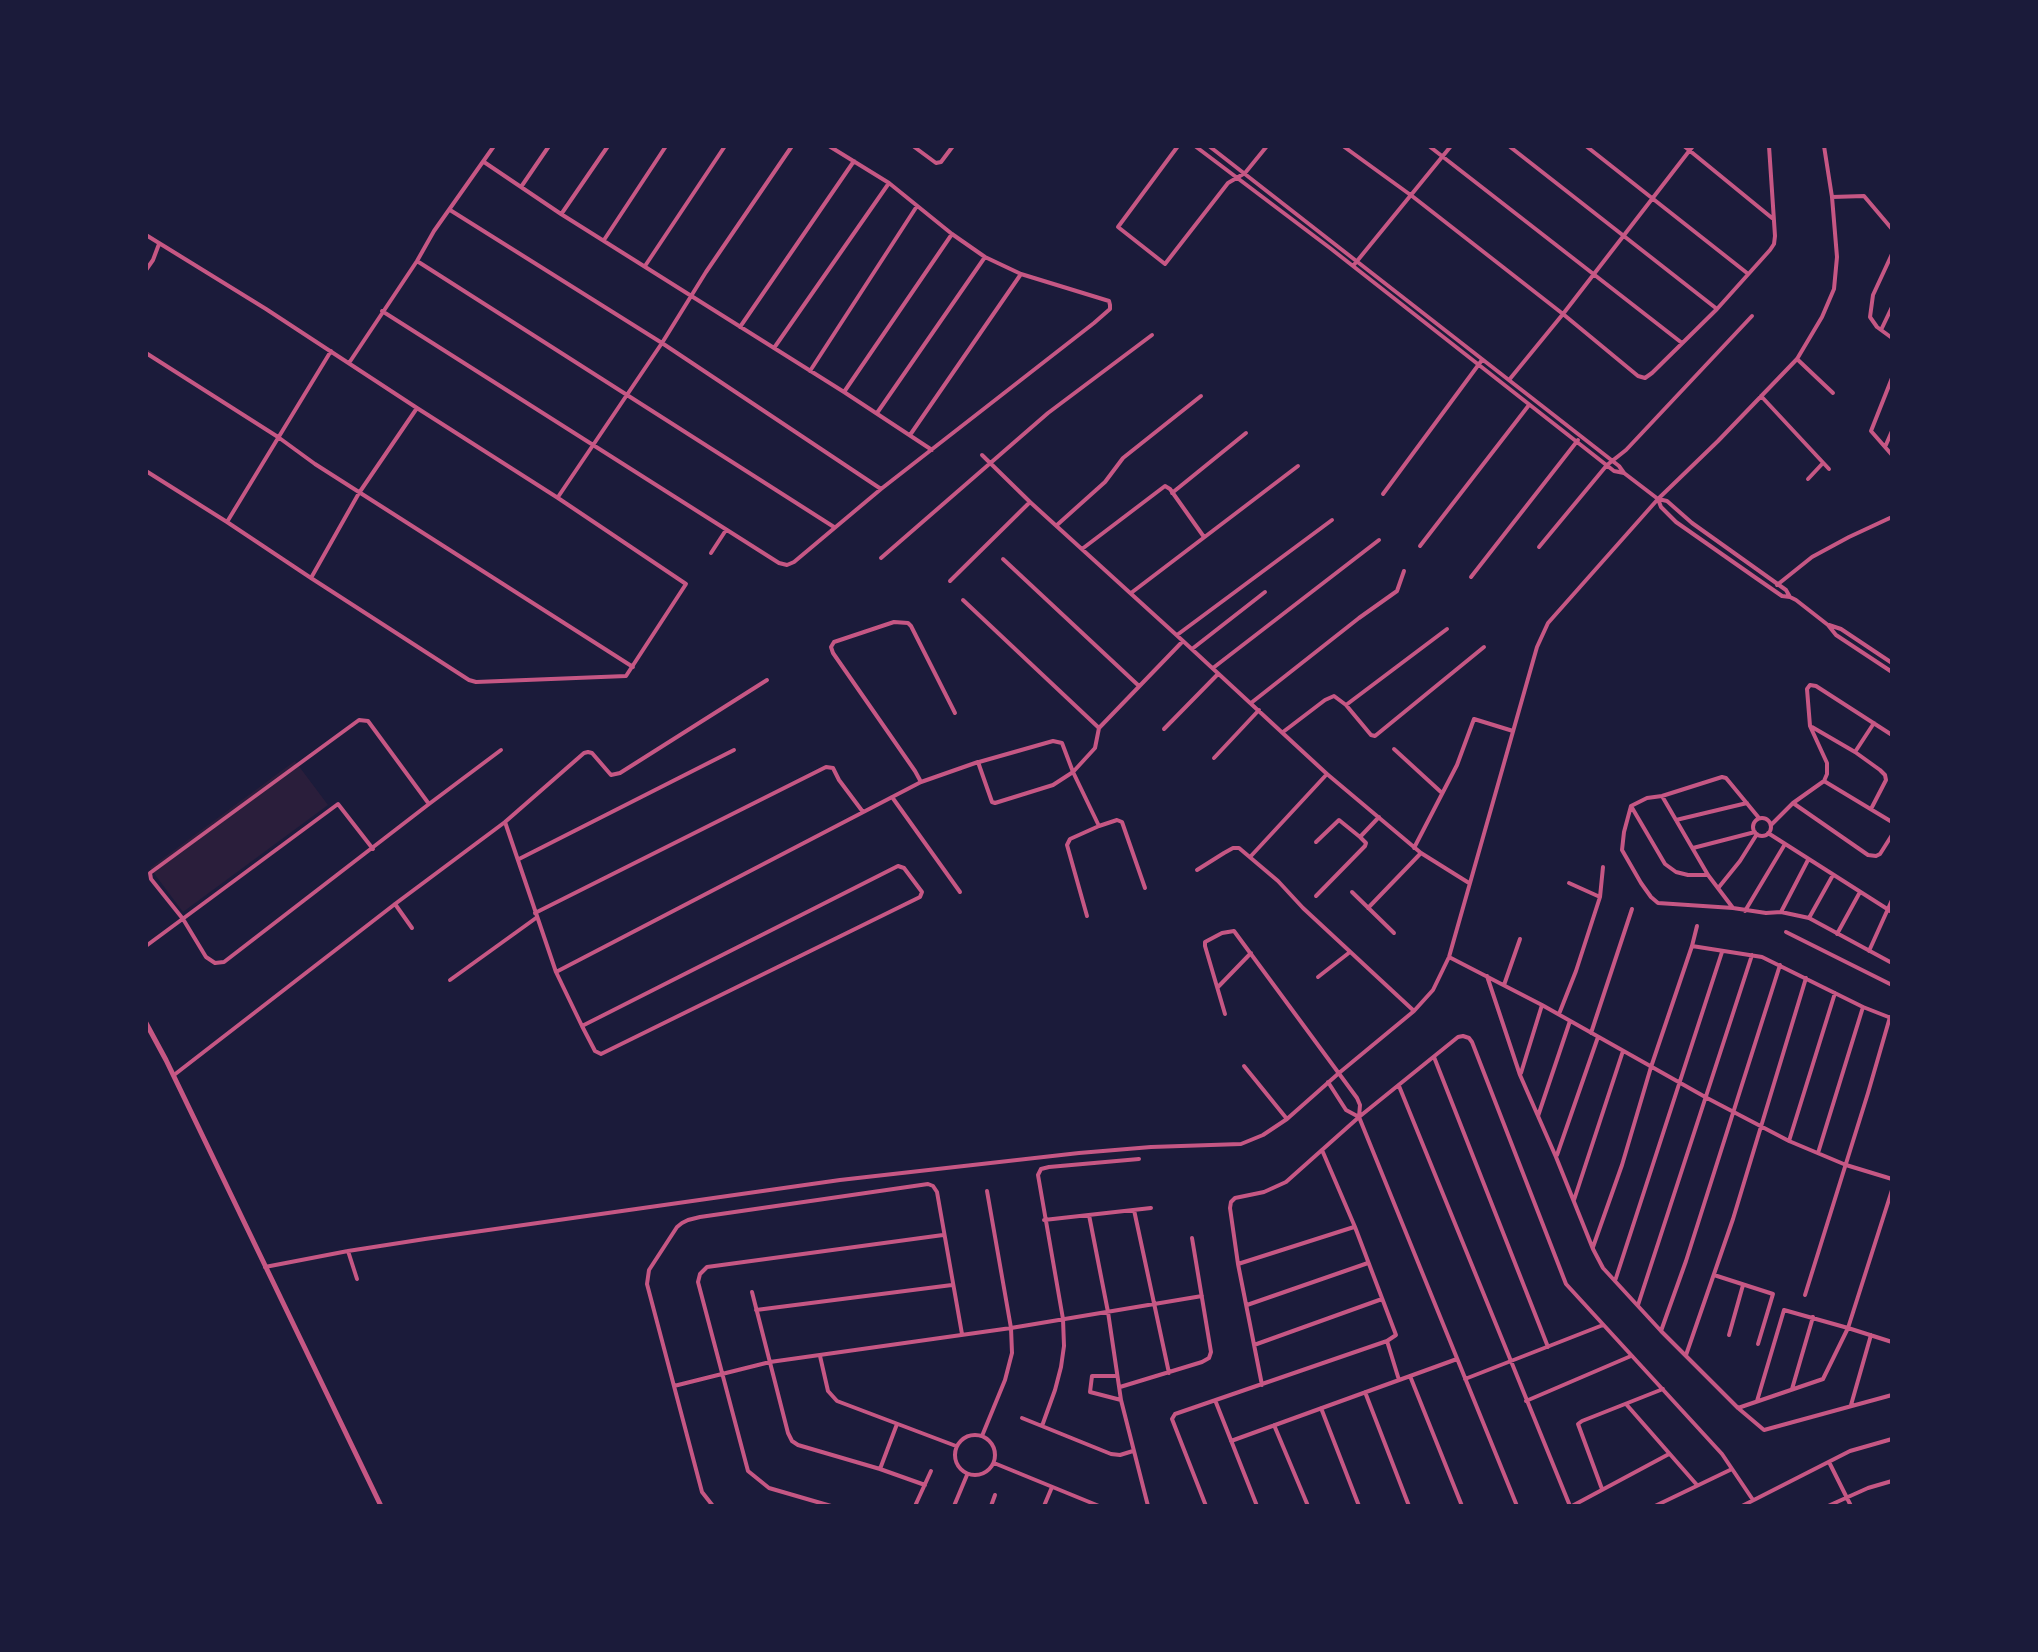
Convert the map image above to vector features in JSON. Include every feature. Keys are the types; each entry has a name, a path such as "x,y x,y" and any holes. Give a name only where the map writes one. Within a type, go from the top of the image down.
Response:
{"street":[{"path":"349,363 434,231 494,146"},
{"path":"521,187 549,146"},
{"path":"561,214 608,146"},
{"path":"604,240 666,146"},
{"path":"645,266 725,146"},
{"path":"558,498 792,146"},
{"path":"382,311 726,530 787,565 1110,309 1109,301 1021,274 985,257 889,183 829,146"},
{"path":"913,146 936,163 941,162 953,146"},
{"path":"1178,146 1118,227 1165,264 1228,183 1245,173 1267,146"},
{"path":"1195,146 1480,362 1509,380 1658,499 1667,501 1760,572 1782,596 1796,600 1836,635 1892,672"},
{"path":"1209,146 1358,261 1576,442 1618,474 1624,473"},
{"path":"1343,146 1412,196 1638,376 1645,378 1717,309 1774,244 1769,146"},
{"path":"1429,146 1682,343"},
{"path":"1353,266 1451,146"},
{"path":"1509,146 1717,309"},
{"path":"1586,146 1747,273"},
{"path":"265,1267 348,1251 855,1178 1079,1153 1241,1144 1263,1135 1287,1119 1414,1011 1433,990 1449,957 1537,647 1548,623 1658,499 1797,359 1822,317 1834,289 1837,257 1824,146"},
{"path":"1509,380 1653,198 1689,147 1774,219"},
{"path":"740,327 854,161"},
{"path":"484,162 932,450"},
{"path":"774,348 889,183"},
{"path":"1832,197 1864,196 1892,229"},
{"path":"810,371 917,206"},
{"path":"450,210 662,343 881,489"},
{"path":"844,392 952,234"},
{"path":"146,235 331,351 686,584 626,676 469,680 146,471"},
{"path":"146,270 159,244"},
{"path":"1892,254 1873,295 1871,307 1871,320 1892,338"},
{"path":"877,414 985,257"},
{"path":"417,261 834,527"},
{"path":"910,435 1021,274"},
{"path":"1881,330 1892,307"},
{"path":"1539,547 1607,465 1626,450 1752,316"},
{"path":"881,558 1048,413 1152,335"},
{"path":"227,522 331,351"},
{"path":"146,353 633,667"},
{"path":"1797,359 1833,393"},
{"path":"1383,494 1480,362"},
{"path":"1892,378 1871,431 1892,455"},
{"path":"1057,525 1105,482 1123,458 1201,396"},
{"path":"1761,396 1829,469"},
{"path":"1420,546 1534,400"},
{"path":"311,578 359,493 417,408"},
{"path":"1885,447 1892,431"},
{"path":"1172,493 1246,433"},
{"path":"1471,577 1581,436"},
{"path":"982,455 1327,774 1414,848 1470,883"},
{"path":"1808,479 1823,463"},
{"path":"1130,594 1298,466"},
{"path":"1082,549 1167,487 1204,537"},
{"path":"1658,499 1661,507 1676,522 1730,561 1776,588"},
{"path":"950,581 1030,502"},
{"path":"1676,522 1681,514"},
{"path":"1776,588 1812,557 1892,517"},
{"path":"1177,635 1332,520"},
{"path":"1688,530 1692,523"},
{"path":"711,553 726,530"},
{"path":"1212,668 1379,540"},
{"path":"1730,561 1735,554"},
{"path":"1003,559 1139,686"},
{"path":"1251,703 1397,591 1404,571"},
{"path":"1756,578 1760,572"},
{"path":"1192,649 1265,592"},
{"path":"963,600 1099,728"},
{"path":"921,782 841,667 832,644 894,622 908,623 955,713"},
{"path":"1828,625 1841,629 1892,663"},
{"path":"1346,705 1447,629"},
{"path":"978,762 995,803 1053,785 1073,772 1095,748 1099,728 1183,641"},
{"path":"1283,732 1330,697 1337,697 1375,736 1484,647"},
{"path":"1865,654 1869,648"},
{"path":"1164,729 1218,674"},
{"path":"174,1075 505,822 584,753 592,753 611,775 620,773 767,680"},
{"path":"1768,833 1771,825 1793,803 1824,781 1827,763 1810,726 1807,689 1810,685 1892,735"},
{"path":"1214,758 1259,710"},
{"path":"1414,848 1457,765 1474,719 1513,731"},
{"path":"429,804 368,721 359,720 150,873 151,879 183,919 206,957 215,963 224,962 501,750"},
{"path":"1855,752 1874,723"},
{"path":"1810,726 1855,752 1886,777 1871,809"},
{"path":"556,972 921,782 978,762 1057,741 1062,743 1099,826"},
{"path":"1394,749 1442,793"},
{"path":"519,859 734,750"},
{"path":"450,980 536,916 826,767 833,768 863,812"},
{"path":"1251,856 1327,774"},
{"path":"1759,818 1722,777 1647,798 1631,806 1622,850 1651,897 1658,903 1781,912 1809,918 1892,963"},
{"path":"1824,781 1892,822"},
{"path":"1662,796 1708,875 1733,908"},
{"path":"892,797 960,892"},
{"path":"1676,820 1747,803"},
{"path":"1793,803 1868,855 1880,854 1892,835"},
{"path":"146,946 338,804 373,849"},
{"path":"1631,806 1665,864 1676,872 1708,875"},
{"path":"1360,837 1379,817"},
{"path":"1759,818 1765,818 1771,825"},
{"path":"1719,887 1740,861 1756,833 1754,824 1759,818"},
{"path":"1087,916 1067,845 1070,839 1117,820 1122,822 1145,888"},
{"path":"1316,842 1339,820 1366,843 1316,896"},
{"path":"505,822 556,972 582,1026 595,1051 601,1054 920,897 922,892 904,868 898,866 582,1026"},
{"path":"1693,848 1768,833"},
{"path":"1768,833 1889,912"},
{"path":"1744,911 1785,844"},
{"path":"1197,870 1233,848 1239,848 1414,1011"},
{"path":"1368,908 1421,853"},
{"path":"1781,912 1808,860"},
{"path":"1559,1014 1600,897 1603,867"},
{"path":"1809,918 1833,875"},
{"path":"1569,883 1600,897"},
{"path":"1352,892 1394,933"},
{"path":"1837,934 1860,892"},
{"path":"1869,951 1892,900"},
{"path":"395,904 412,928"},
{"path":"1591,1033 1632,909"},
{"path":"1593,1249 1697,926"},
{"path":"1225,1014 1205,942 1234,931 1357,1098 1359,1117 1517,1506"},
{"path":"1786,932 1892,985"},
{"path":"1504,985 1520,939"},
{"path":"1692,946 1752,955 1780,965 1891,1018 1805,1295"},
{"path":"1318,977 1350,951"},
{"path":"1615,1281 1722,952"},
{"path":"1218,987 1251,953"},
{"path":"1638,1305 1752,955"},
{"path":"1449,957 1559,1014 1761,1127 1817,1154 1892,1179"},
{"path":"1661,1331 1780,965"},
{"path":"1487,976 1520,1075 1593,1249 1603,1268 1661,1331 1764,1430 1892,1395"},
{"path":"1686,1355 1714,1275 1806,978"},
{"path":"1789,1141 1835,993"},
{"path":"1520,1075 1542,1005"},
{"path":"1817,1154 1863,1007"},
{"path":"1538,1116 1570,1021"},
{"path":"146,1023 174,1075 381,1506"},
{"path":"1262,1385 1238,1264 1231,1202 1286,1182 1359,1117 1463,1036 1472,1042 1566,1284 1722,1454 1753,1500"},
{"path":"1556,1157 1598,1037"},
{"path":"1573,1202 1623,1051"},
{"path":"1434,1057 1548,1347"},
{"path":"1244,1066 1287,1119"},
{"path":"1328,1082 1341,1105 1359,1117"},
{"path":"1399,1086 1571,1506 1669,1454"},
{"path":"1206,1506 1172,1419 1175,1414 1387,1341 1396,1335 1322,1150"},
{"path":"1042,1426 1061,1367 1064,1346 1063,1319 1038,1175 1041,1169 1139,1159"},
{"path":"713,1506 702,1492 647,1284 649,1270 677,1227 688,1220 928,1184 937,1192 962,1334"},
{"path":"1738,1408 1823,1379 1848,1328 1892,1190"},
{"path":"982,1436 1005,1380 1012,1353 1011,1328 987,1191"},
{"path":"1044,1220 1151,1208"},
{"path":"1134,1210 1169,1373"},
{"path":"1089,1215 1121,1400 1148,1506"},
{"path":"1238,1264 1355,1227"},
{"path":"831,1506 769,1488 748,1471 698,1282 702,1270 943,1235"},
{"path":"1120,1387 1209,1358 1211,1352 1192,1238"},
{"path":"348,1251 357,1279"},
{"path":"1247,1305 1368,1263"},
{"path":"1714,1275 1773,1294 1758,1344"},
{"path":"756,1310 952,1285"},
{"path":"1729,1335 1743,1285"},
{"path":"752,1292 792,1441 925,1485"},
{"path":"674,1386 770,1362 1011,1328 1202,1296"},
{"path":"1254,1345 1382,1299"},
{"path":"1757,1401 1782,1312 1787,1310 1813,1317 1892,1342"},
{"path":"1792,1389 1813,1317"},
{"path":"1465,1379 1603,1325"},
{"path":"1851,1407 1871,1335"},
{"path":"1387,1341 1399,1380"},
{"path":"820,1356 828,1391 837,1401 956,1446"},
{"path":"1526,1401 1631,1356"},
{"path":"1231,1441 1457,1359"},
{"path":"1118,1376 1092,1376 1090,1392 1121,1400"},
{"path":"1410,1376 1462,1506"},
{"path":"1602,1489 1578,1424 1663,1389"},
{"path":"1365,1392 1409,1506"},
{"path":"1215,1400 1257,1506"},
{"path":"1626,1404 1697,1485"},
{"path":"1321,1408 1359,1506"},
{"path":"1022,1418 1111,1454 1133,1451"},
{"path":"880,1469 897,1424"},
{"path":"1274,1425 1308,1506"},
{"path":"982,1436 995,1450 994,1463 980,1475 967,1474 957,1466 956,1446 964,1437 982,1436"},
{"path":"1742,1506 1850,1451 1892,1439"},
{"path":"1829,1462 1851,1506"},
{"path":"994,1463 1099,1506"},
{"path":"1655,1506 1733,1469"},
{"path":"915,1506 931,1471"},
{"path":"954,1506 967,1474"},
{"path":"1828,1506 1892,1481"},
{"path":"1044,1506 1052,1487"},
{"path":"991,1506 995,1495"}],"shaded area":[{"path":"295,761 328,805 183,912 150,868"}]}
